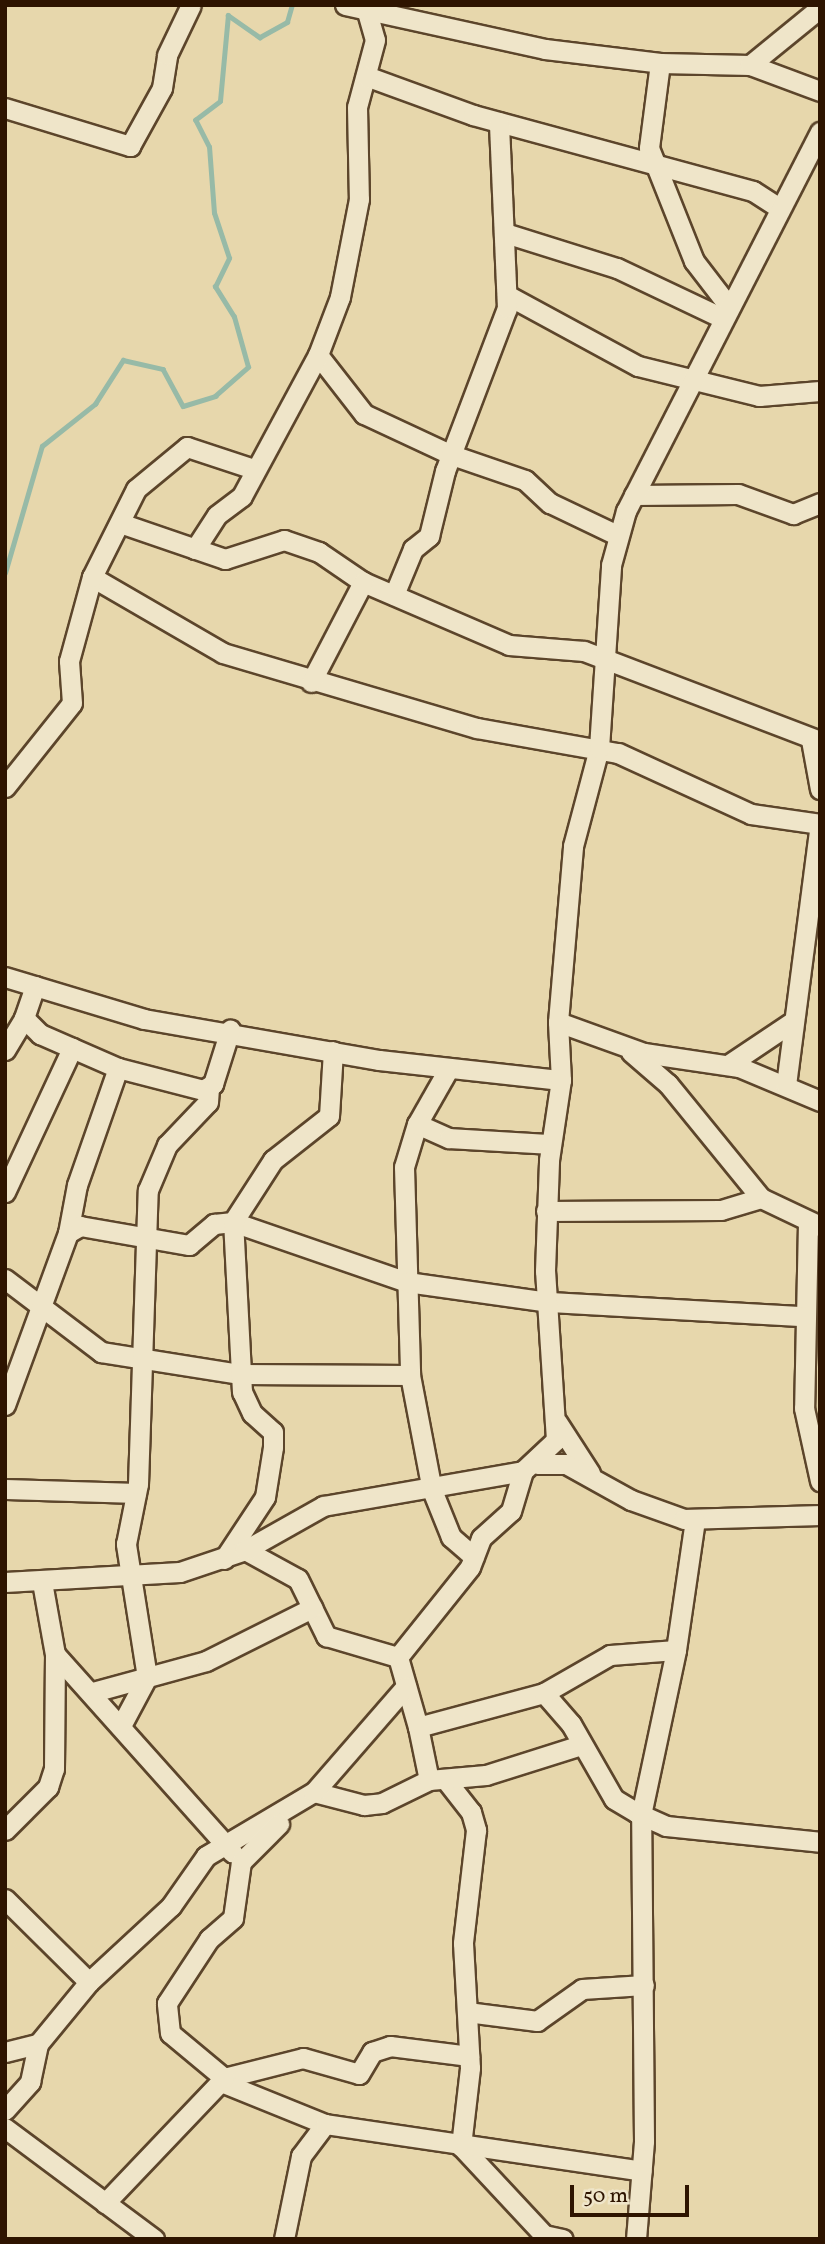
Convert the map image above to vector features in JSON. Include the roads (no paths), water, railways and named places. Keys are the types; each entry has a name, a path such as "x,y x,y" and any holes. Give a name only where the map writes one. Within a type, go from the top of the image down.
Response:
{"street":[{"path":"5,108 130,146 162,88 167,55 191,5"},
{"path":"345,5 660,63 750,65 820,91"},
{"path":"750,65 820,8"},
{"path":"195,549 218,515 242,496 254,469 318,355 340,297 359,199 357,107 375,40 369,11"},
{"path":"660,63 647,131 657,166 694,261 724,311"},
{"path":"366,76 499,122 753,191 778,206"},
{"path":"394,595 413,549 429,536 452,455 507,295 499,122"},
{"path":"398,1657 474,1557 481,1538 511,1511 530,1468 556,1440 546,1211 551,1144 561,1080 558,1023 573,846 599,748 601,657 617,535 724,311 820,132"},
{"path":"505,233 617,268 724,311"},
{"path":"507,295 638,366 759,396 820,391"},
{"path":"318,355 364,414 452,455 525,480 550,503 617,535"},
{"path":"5,787 72,703 69,661 92,577 136,489 187,447 254,469"},
{"path":"634,495 738,494 793,514 820,503"},
{"path":"120,523 225,559 284,540 319,552 363,582 526,651 601,657 678,690 740,706 815,740 820,789"},
{"path":"92,577 223,653 310,682 532,741 599,748 671,773 751,814 820,824 792,1022 786,1085"},
{"path":"310,682 363,582"},
{"path":"5,977 144,1019 230,1030 333,1051 449,1068 561,1080"},
{"path":"5,1049 24,1017 35,986"},
{"path":"24,1017 26,1026 118,1068 209,1088"},
{"path":"728,1065 792,1022"},
{"path":"558,1023 628,1049 728,1065 786,1085 820,1101"},
{"path":"123,1722 147,1677 128,1579 136,1493 149,1234 155,1168 167,1145 208,1102 209,1088 230,1030"},
{"path":"5,1192 10,1163 33,1140 72,1048"},
{"path":"628,1049 668,1084 761,1198 814,1225 804,1316 804,1408 820,1481"},
{"path":"224,1559 272,1477 273,1432 246,1404 240,1374 233,1222 274,1160 329,1116 333,1051"},
{"path":"5,1405 68,1233 76,1185 118,1068"},
{"path":"449,1068 417,1124 404,1167 410,1375 432,1490 451,1537 474,1557"},
{"path":"417,1124 449,1138 551,1144"},
{"path":"546,1211 710,1211 761,1198"},
{"path":"68,1233 80,1226 149,1234 189,1245 214,1224 233,1222 407,1282 550,1302 804,1316"},
{"path":"5,1279 91,1350 240,1374 410,1375"},
{"path":"557,1422 590,1473"},
{"path":"5,1582 128,1579 224,1559 246,1550 323,1506 432,1490 530,1468 566,1464 590,1473 631,1500 695,1520 820,1515"},
{"path":"5,1489 136,1493"},
{"path":"636,2239 642,2171 644,1986 641,1815 676,1650 695,1520"},
{"path":"246,1550 298,1579 326,1636 398,1657"},
{"path":"8,1821 48,1787 54,1769 55,1654 42,1583"},
{"path":"93,1692 206,1661 312,1608"},
{"path":"418,1727 544,1693 610,1656 676,1650"},
{"path":"55,1654 123,1722 241,1862"},
{"path":"398,1657 437,1780 471,1812 476,1830 463,1943 469,2056 461,2146 544,2235 563,2239"},
{"path":"5,2110 30,2082 38,2044 89,1982 158,1920 223,1843 292,1807 314,1792 406,1686"},
{"path":"544,1693 581,1745 614,1799 641,1815 666,1826 820,1842"},
{"path":"314,1792 364,1805 437,1780 486,1775 581,1745"},
{"path":"292,1807 241,1862 233,1918 209,1939 167,2003 170,2033 223,2080 325,2124 642,2171"},
{"path":"5,1899 89,1982"},
{"path":"467,2012 537,2021 550,2018 566,1996 582,1989 644,1986"},
{"path":"5,2052 38,2044"},
{"path":"105,2203 223,2080 303,2058 359,2074 372,2052 390,2046 469,2056"},
{"path":"284,2239 301,2156 325,2124"},
{"path":"5,2128 154,2239"}],"waterway":[{"path":"5,573 42,446 95,404 123,360 163,369 183,406 215,396 248,367 234,317 215,287 229,258 214,213 209,147 195,120 220,101 228,15 260,37 287,22 292,5"}]}
